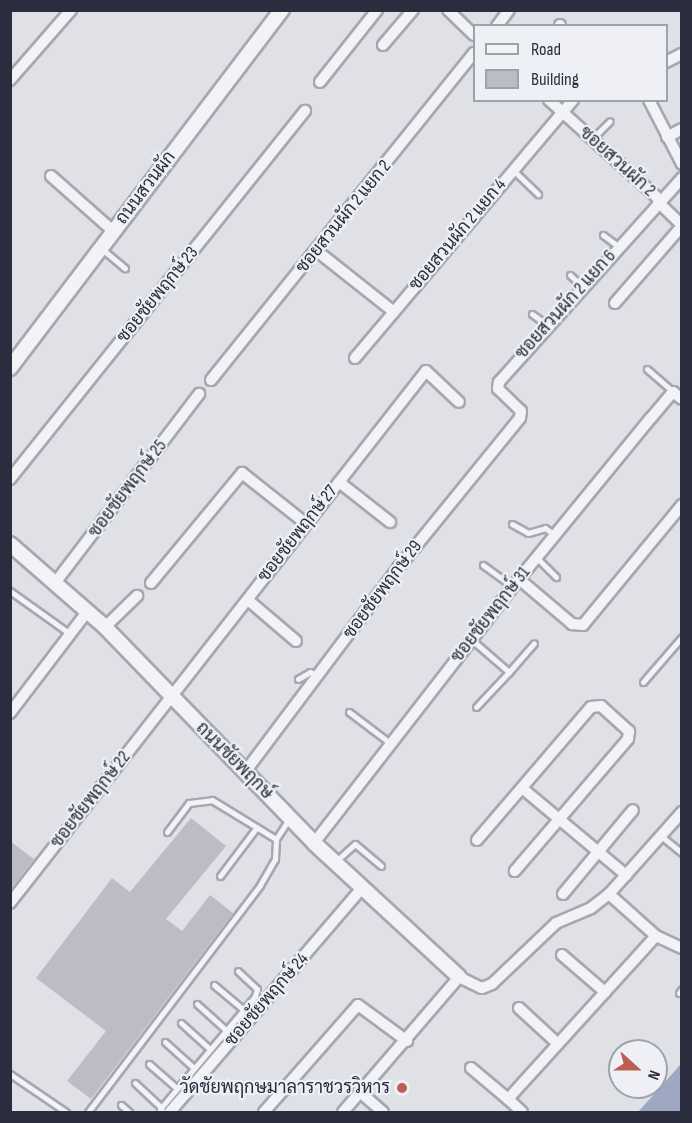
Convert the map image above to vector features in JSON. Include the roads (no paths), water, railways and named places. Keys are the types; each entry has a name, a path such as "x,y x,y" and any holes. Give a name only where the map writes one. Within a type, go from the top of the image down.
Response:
{"street":[{"path":"10,80 70,10"},
{"name":"ถนนสวนผัก","path":"10,368 282,10"},
{"path":"320,82 377,10"},
{"path":"383,45 413,10"},
{"path":"448,10 473,34"},
{"path":"498,24 509,10"},
{"name":"ซอยสวนผัก 2 แยก 2","path":"212,380 473,54"},
{"name":"ซอยสวนผัก 2","path":"551,102 659,201 681,226"},
{"name":"ซอยสวนผัก 2 แยก 4","path":"355,358 571,102"},
{"path":"650,102 681,164"},
{"name":"ซอยชัยพฤกษ์ 23","path":"10,479 305,111"},
{"path":"667,137 681,129"},
{"path":"51,176 113,231"},
{"name":"ซอยสวนผัก 2 แยก 6","path":"521,411 498,385 547,325 681,178"},
{"path":"615,303 681,226"},
{"path":"317,251 394,312"},
{"name":"ซอยชัยพฤกษ์ 27","path":"171,697 426,371 459,402"},
{"name":"ซอยชัยพฤกษ์ 25","path":"55,583 199,394"},
{"name":"ซอยชัยพฤกษ์ 31","path":"314,843 516,583 677,395"},
{"name":"ซอยชัยพฤกษ์ 29","path":"244,772 319,676 392,575 520,418 521,411"},
{"path":"151,583 242,473 305,524"},
{"path":"339,482 390,522"},
{"path":"516,583 572,624 583,625 681,505"},
{"name":"ถนนชัยพฤกษ์","path":"10,544 105,627 314,843 459,977"},
{"path":"105,627 137,596"},
{"path":"248,600 296,641"},
{"path":"10,713 87,612"},
{"name":"ซอยชัยพฤกษ์ 22","path":"10,903 171,697"},
{"path":"477,840 591,707 601,706 629,731 628,739 515,871"},
{"path":"522,788 626,875"},
{"path":"563,894 633,810"},
{"path":"343,1113 407,1041 459,977 482,988 492,984 551,927 591,908 609,894 681,812"},
{"name":"ซอยชัยพฤกษ์ 24","path":"162,1111 363,887"},
{"path":"609,894 656,936 681,948"},
{"path":"508,1099 656,936"},
{"path":"562,955 605,992"},
{"path":"264,1113 358,1005 407,1041"},
{"path":"519,1008 558,1044"},
{"path":"471,1068 522,1113"},
{"path":"361,1093 383,1113"}],"lane":[{"path":"592,139 610,121"},
{"path":"513,170 538,194"},
{"path":"603,235 618,246"},
{"path":"101,248 125,268"},
{"path":"570,275 582,286"},
{"path":"532,314 547,325"},
{"path":"647,369 677,395"},
{"path":"512,524 525,532 545,528 555,535"},
{"path":"537,558 556,577"},
{"path":"483,565 516,583"},
{"path":"10,591 70,634"},
{"path":"643,682 681,637"},
{"path":"472,639 509,672"},
{"path":"476,707 534,643"},
{"path":"298,679 310,672 319,676"},
{"path":"349,712 390,743"},
{"path":"167,832 184,808 197,800 219,802 276,839"},
{"path":"88,1113 265,878 275,859 276,839 290,818"},
{"path":"220,876 257,827"},
{"path":"662,836 681,853"},
{"path":"336,861 355,844 381,866"},
{"path":"135,1083 162,1111 177,1088 257,989 237,971"},
{"path":"214,985 243,1009"},
{"path":"197,1004 226,1030"},
{"path":"181,1023 210,1049"},
{"path":"165,1042 194,1068"},
{"path":"149,1064 177,1088"},
{"path":"10,1074 66,1113"},
{"path":"121,1105 129,1113"}],"water":[{"path":"681,1064 681,1112 638,1112 650,1099 668,1099 668,1079"}],"place":[{"name":"วัดชัยพฤกษมาลาราชวรวิหาร","path":"402,1088"}]}
